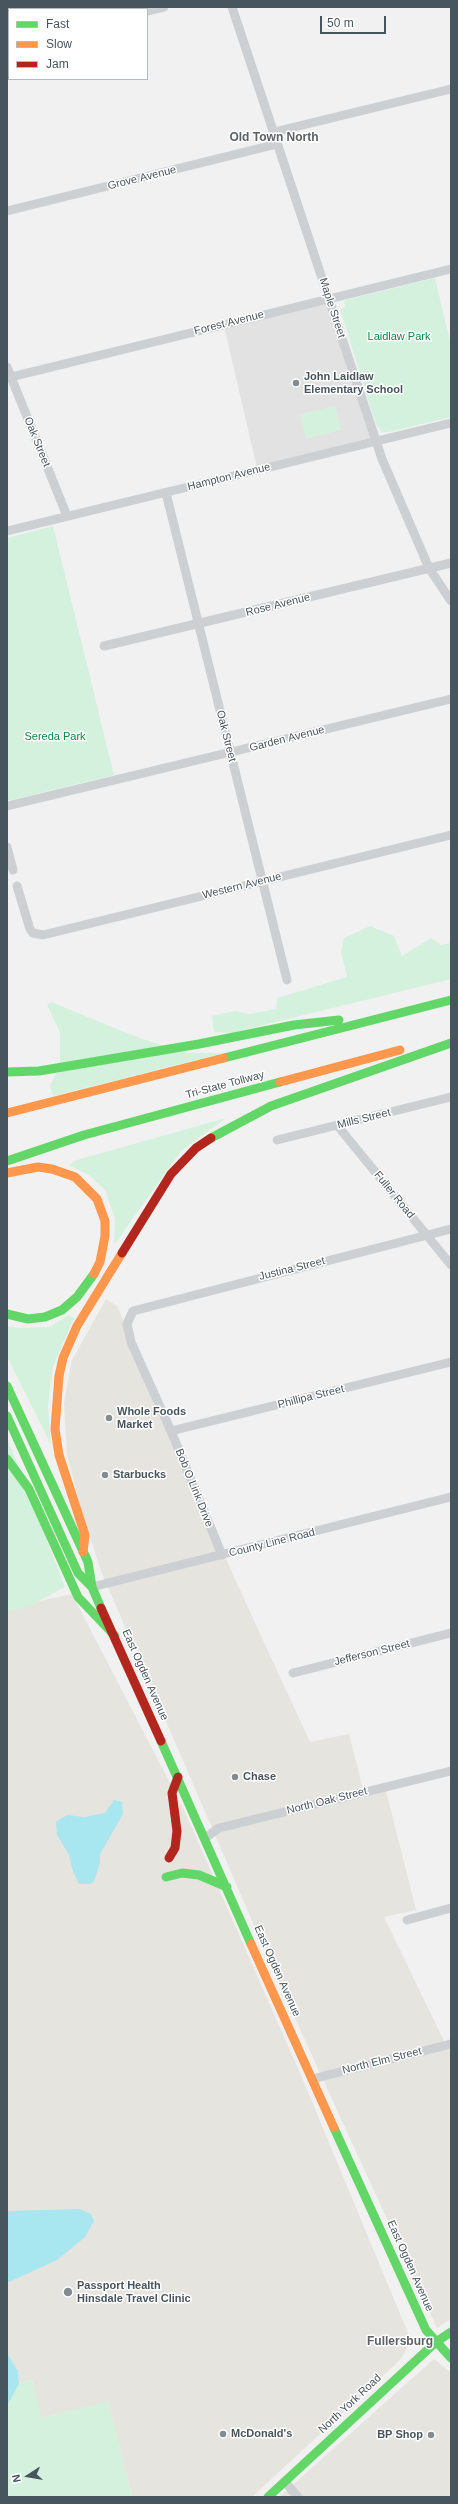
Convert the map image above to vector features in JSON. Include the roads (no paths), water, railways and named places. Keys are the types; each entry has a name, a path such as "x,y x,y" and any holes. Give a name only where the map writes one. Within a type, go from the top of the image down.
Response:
{"main road":[{"path":"7,1113 451,1000"},
{"path":"7,1072 39,1071 191,1046 294,1025 404,1011"},
{"name":"Tri-State Tollway","path":"7,1161 84,1135 451,1037"},
{"path":"83,1552 85,1535 58,1455 55,1429 56,1396 60,1370 77,1326 171,1174 196,1148 222,1131 271,1106 451,1043"},
{"path":"7,1172 38,1167 52,1169 75,1177 84,1184 97,1199 105,1221 105,1236 100,1262 91,1278 77,1297 62,1310 45,1317 28,1319 7,1314"},
{"name":"East Ogden Avenue","path":"7,1386 88,1562 92,1587 410,2299 426,2330 451,2358"},
{"name":"East Ogden Avenue","path":"7,1416 78,1573 92,1587"},
{"path":"7,1459 29,1489 78,1597 115,1636"},
{"path":"169,1858 175,1848 177,1831 172,1793 178,1777"},
{"path":"166,1877 182,1873 199,1875 227,1887"},
{"name":"North York Road","path":"268,2497 436,2342 451,2332"}],"street":[{"path":"148,12 164,7"},
{"name":"Maple Street","path":"232,7 376,442 429,568 451,602"},
{"path":"274,132 451,89"},
{"name":"Grove Avenue","path":"7,211 277,144"},
{"name":"Forest Avenue","path":"9,377 451,269"},
{"name":"Oak Street","path":"7,367 9,377 67,516"},
{"name":"Hampton Avenue","path":"7,531 451,423"},
{"name":"Oak Street","path":"166,493 287,980"},
{"name":"Rose Avenue","path":"104,646 451,563"},
{"name":"Garden Avenue","path":"7,806 451,699"},
{"name":"Western Avenue","path":"17,886 28,924 33,933 43,935 451,835"},
{"path":"7,847 13,870"},
{"name":"Mills Street","path":"277,1140 451,1097"},
{"name":"Fuller Road","path":"336,1125 451,1266"},
{"name":"Justina Street","path":"133,1311 451,1229"},
{"name":"Bob O Link Drive","path":"133,1311 128,1324 131,1342 171,1431 222,1555"},
{"name":"Phillipa Street","path":"171,1431 451,1362"},
{"name":"County Line Road","path":"92,1587 451,1497"},
{"name":"Jefferson Street","path":"293,1673 451,1633"},
{"name":"North Oak Street","path":"205,1838 219,1828 451,1770"},
{"path":"406,1920 451,1908"},
{"name":"North Elm Street","path":"312,2078 451,2044"},
{"path":"285,2482 298,2497"}],"water":[{"path":"114,1800 122,1802 123,1814 100,1854 100,1863 94,1881 90,1884 79,1884 73,1871 69,1855 57,1835 56,1822 67,1815 84,1817 105,1813"},
{"path":"80,2209 91,2214 94,2221 85,2237 57,2260 7,2283 7,2211"},
{"path":"7,2353 18,2371 19,2384 7,2405"}],"place":[{"name":"John Laidlaw Elementary School","path":"296,383"},
{"name":"Whole Foods Market","path":"109,1418"},
{"name":"Starbucks","path":"105,1475"},
{"name":"Chase","path":"235,1777"},
{"name":"Passport Health Hinsdale Travel Clinic","path":"68,2292"},
{"name":"McDonald's","path":"223,2434"},
{"name":"BP Shop","path":"431,2435"}],"district":[{"name":"Old Town North","path":"274,138"},
{"name":"Fullersburg","path":"400,2342"}],"park label":[{"name":"Laidlaw Park","path":"399,337"},
{"name":"Sereda Park","path":"55,737"}]}
